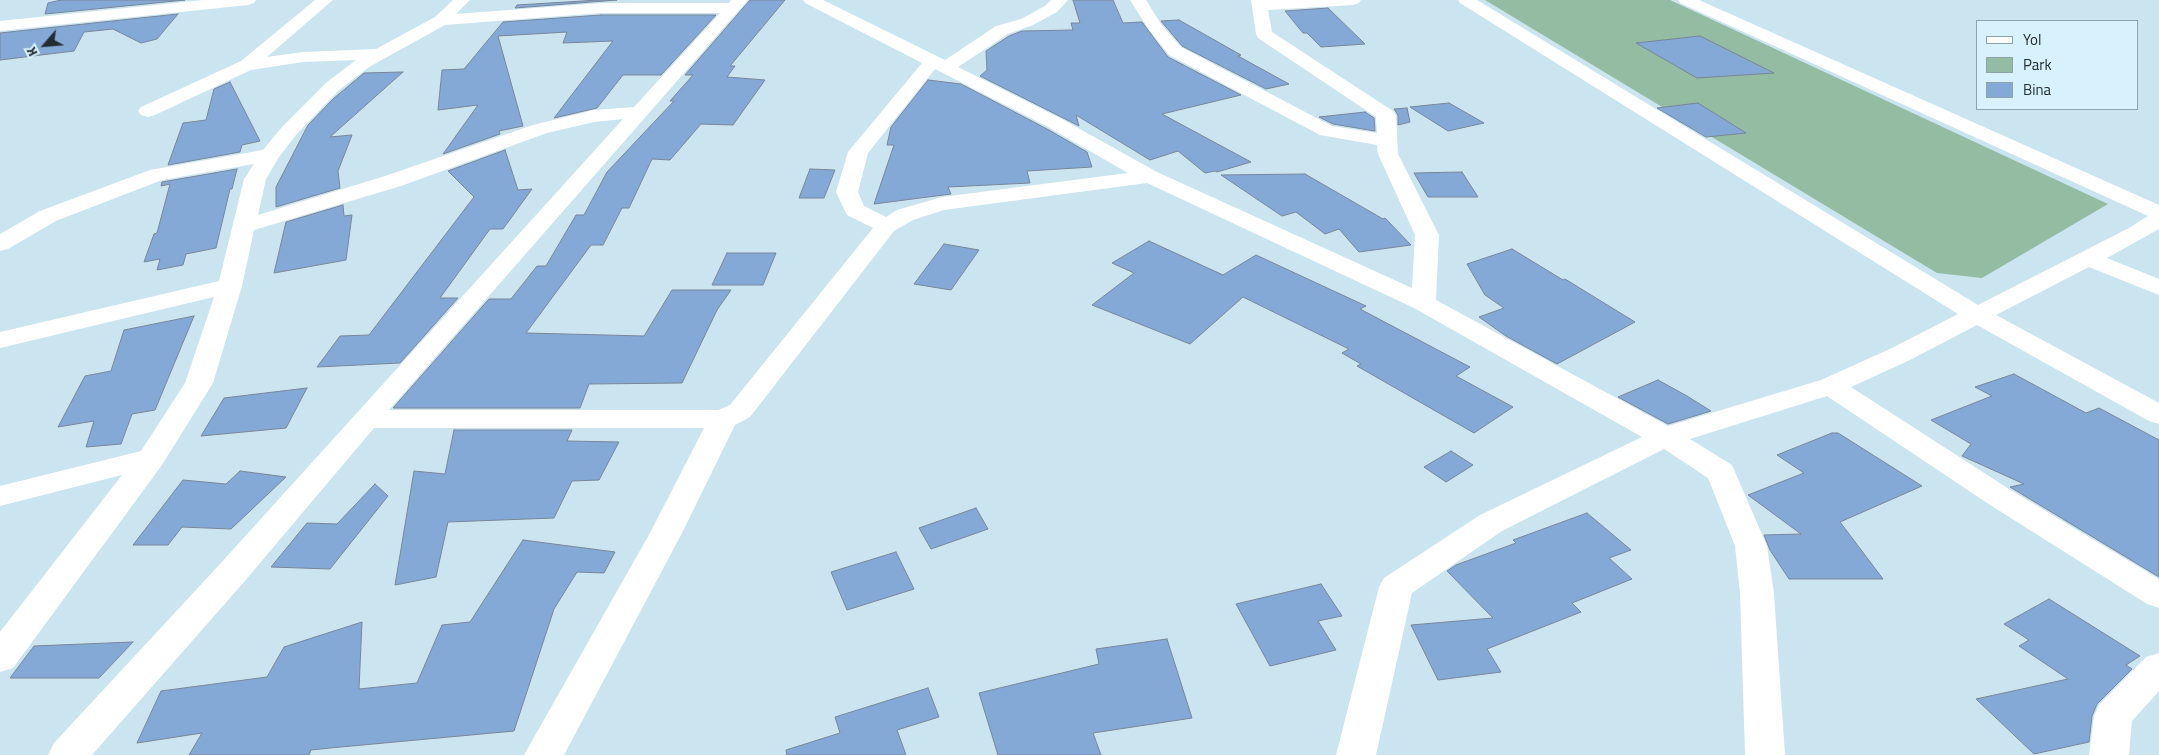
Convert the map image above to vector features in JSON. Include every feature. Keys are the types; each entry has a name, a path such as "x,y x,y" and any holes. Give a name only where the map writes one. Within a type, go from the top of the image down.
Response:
{"street":[{"path":"65,18 80,0"},
{"path":"0,26 248,0"},
{"path":"148,111 247,65 325,0"},
{"path":"0,658 150,458 199,383 230,286 255,179 270,155 289,131 333,86 363,63 441,20 462,0"},
{"path":"811,0 1054,123 1150,176 1423,303 1665,437 1721,472 1751,546 1756,593 1765,755"},
{"path":"886,226 855,210 847,192 858,152 938,65 1002,30 1028,22 1051,9 1060,0"},
{"path":"1138,0 1155,27 1175,51 1326,131 1387,140"},
{"path":"1353,0 1260,3 1264,34 1386,115 1388,154 1428,235 1423,303"},
{"path":"1466,0 1977,315 2159,415"},
{"path":"1686,0 2159,213"},
{"path":"441,20 601,8 736,4"},
{"path":"68,755 232,574 366,419 736,4"},
{"path":"247,65 303,57 381,54"},
{"path":"244,226 393,181 540,129 594,116 640,112"},
{"path":"0,244 48,216 157,174 270,155"},
{"path":"366,419 723,419 740,411 886,226 905,215 942,204 1150,176"},
{"path":"1356,755 1396,587 1491,523 1665,437 1831,386 1901,354 2088,258 2152,231"},
{"path":"2088,258 2159,288"},
{"path":"0,340 230,286"},
{"path":"1831,386 1998,496 2159,595"},
{"path":"544,755 666,532 723,419"},
{"path":"0,496 150,458"},
{"path":"2109,755 2113,716 2159,667"}],"green space":[{"path":"1485,0 1670,0 2108,204 1982,278 1937,273"}],"building":[{"path":"61,0 185,0 45,14 48,3"},
{"path":"617,0 515,8 517,5"},
{"path":"750,0 785,0 730,66 735,66 727,77 765,80 733,125 701,124 670,160 652,159 629,208 622,208 603,245 591,245 526,333 644,336 672,290 731,290 717,310 682,383 589,384 580,408 393,408 489,299 511,299 537,266 546,266 576,215 584,215 607,172 674,101 670,101 693,75 685,75"},
{"path":"1073,0 1113,0 1123,23 1142,22 1168,57 1241,95 1162,114 1251,162 1217,172 1205,173 1178,151 1150,160 1076,115 1079,126 980,76 987,70 986,51 1009,36 1022,31 1073,30 1071,23 1080,23"},
{"path":"1328,8 1365,44 1321,47 1307,33 1303,33 1285,11"},
{"path":"178,14 157,39 141,43 113,29 84,32 74,51 0,60 0,33"},
{"path":"601,15 716,15 661,75 623,75 597,108 554,118 613,41 563,43 567,32 498,36 523,126 499,131 500,134 443,154 478,105 438,110 442,70 464,69 503,22"},
{"path":"1179,20 1289,84 1266,89 1182,46 1161,21"},
{"path":"1700,36 1774,73 1697,78 1636,43"},
{"path":"403,72 330,137 352,135 338,171 340,188 276,207 276,187 308,125 333,99 364,73"},
{"path":"928,80 961,84 1047,129 1087,152 1092,167 1027,171 1030,183 948,187 951,194 874,204 894,145 887,145 891,127"},
{"path":"230,82 260,141 242,145 240,152 168,165 183,123 206,120 214,89"},
{"path":"1449,103 1484,123 1448,131 1410,107"},
{"path":"1698,103 1746,133 1706,137 1657,108"},
{"path":"1407,108 1410,122 1398,125 1398,115 1394,109"},
{"path":"1365,112 1374,118 1375,131 1333,124 1319,117"},
{"path":"505,150 518,190 532,189 503,229 490,229 440,298 458,298 400,363 317,367 340,336 369,335 474,197 448,171"},
{"path":"237,169 232,189 230,189 216,248 186,254 183,265 157,270 160,259 144,262 154,234 157,233 170,184 161,186 162,182"},
{"path":"810,169 835,170 824,198 799,198"},
{"path":"1462,172 1478,197 1428,197 1414,173"},
{"path":"1305,174 1383,219 1385,218 1411,245 1359,252 1339,229 1325,234 1296,212 1282,216 1221,175"},
{"path":"343,205 344,216 352,215 346,260 274,273 286,222"},
{"path":"1149,241 1223,275 1256,255 1366,306 1360,309 1470,367 1456,376 1513,407 1474,433 1357,366 1361,364 1342,353 1349,349 1243,297 1190,344 1092,305 1134,273 1112,263"},
{"path":"944,244 979,250 951,290 914,284"},
{"path":"1512,249 1635,322 1557,364 1506,336 1479,317 1504,308 1485,295 1467,264"},
{"path":"727,253 776,253 763,285 712,285"},
{"path":"194,316 155,410 132,414 121,444 86,447 94,421 58,427 85,376 111,371 124,330"},
{"path":"2014,374 2086,413 2099,408 2159,440 2159,577 2010,487 2024,484 1962,456 1971,444 1931,420 1992,396 1975,387"},
{"path":"1658,380 1711,411 1668,424 1618,397"},
{"path":"307,388 286,428 201,436 224,398"},
{"path":"454,430 572,430 567,441 619,442 599,480 572,481 554,518 448,522 436,577 395,585 414,471 445,474"},
{"path":"1832,433 1838,433 1922,486 1840,522 1883,579 1789,579 1770,550 1764,535 1801,534 1748,495 1804,473 1777,455"},
{"path":"1451,451 1473,465 1446,482 1424,467"},
{"path":"240,471 286,477 231,529 182,527 168,545 133,545 183,480 226,484"},
{"path":"375,484 388,496 330,569 271,567 307,523 337,524"},
{"path":"976,508 988,529 931,549 919,528"},
{"path":"1587,513 1631,550 1609,558 1632,579 1572,603 1581,612 1487,649 1501,672 1438,680 1411,625 1493,618 1447,571 1456,565 1516,543 1513,540"},
{"path":"523,540 615,552 604,573 577,572 554,609 514,731 311,750 309,755 189,755 202,733 137,743 161,691 267,677 284,647 362,622 359,689 417,683 442,625 470,622"},
{"path":"896,552 914,589 847,610 831,572"},
{"path":"1321,584 1342,616 1318,621 1336,650 1270,666 1236,604"},
{"path":"2049,599 2140,656 2126,665 2132,669 2097,704 2092,716 2089,742 2034,754 1976,699 2068,679 2019,646 2029,640 2004,624"},
{"path":"1167,639 1192,718 1093,733 1101,755 998,755 979,693 1099,664 1096,649"},
{"path":"133,642 99,678 10,678 34,646"},
{"path":"928,688 939,717 897,730 906,755 787,755 786,750 840,733 835,717"}]}
